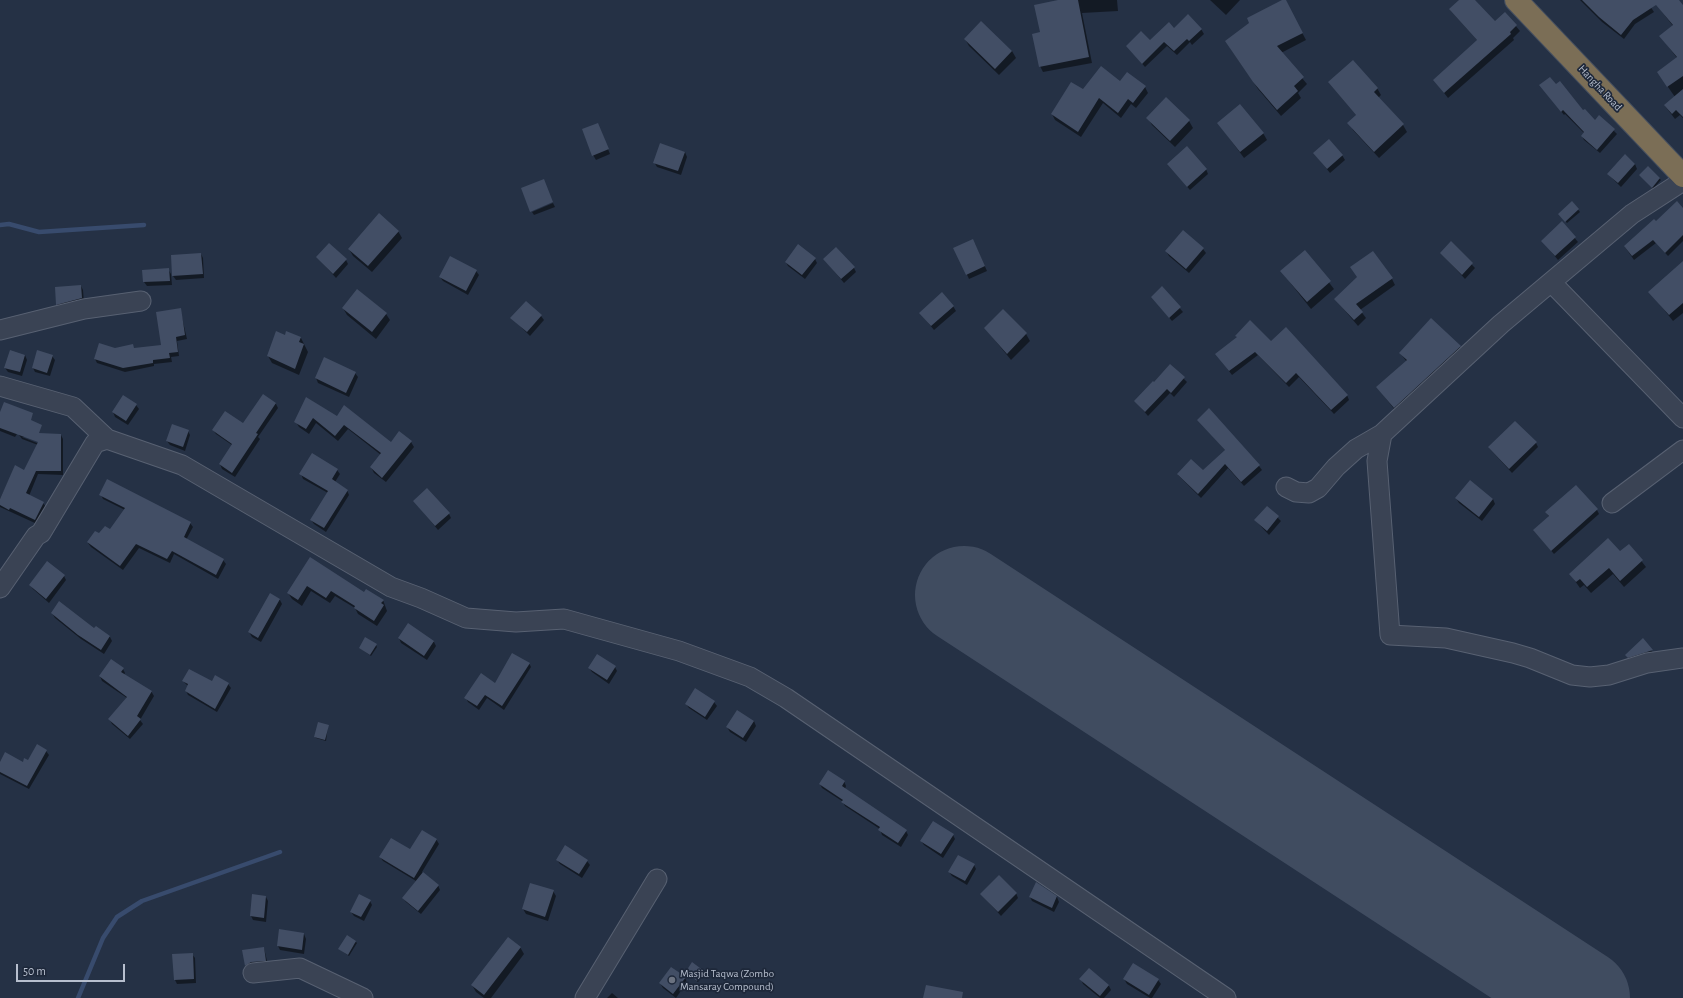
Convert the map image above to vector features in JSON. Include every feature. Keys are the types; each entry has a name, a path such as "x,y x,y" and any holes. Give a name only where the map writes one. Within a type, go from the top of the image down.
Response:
{"highway":[{"name":"Hangha Road","path":"1516,0 1683,176"}],"street":[{"path":"1286,487 1296,492 1309,493 1318,488 1336,467 1356,449 1382,434 1501,324 1632,214 1683,181"},
{"path":"1551,282 1683,418"},
{"path":"0,330 84,309 141,301"},
{"path":"0,386 73,407 107,439 182,464 390,587 421,598 466,618 516,622 564,619 679,651 750,677 786,698 1226,998"},
{"path":"1382,434 1377,461 1390,635 1446,638 1523,656 1572,675 1590,677 1609,675 1647,663 1683,658"},
{"path":"0,588 36,536 41,533 95,443 107,439"},
{"path":"1612,503 1683,450"},
{"path":"585,998 657,879"},
{"path":"253,973 300,968 363,998"}],"building":[{"path":"1058,0 1078,0 1089,57 1039,67 1032,34 1040,32 1034,5"},
{"path":"1282,0 1286,0 1303,33 1277,46 1304,77 1294,86 1298,91 1277,110 1253,82 1225,41 1249,23 1247,18"},
{"path":"1459,0 1475,0 1495,21 1505,12 1517,25 1510,32 1511,34 1444,93 1433,80 1477,40 1449,9"},
{"path":"1582,0 1679,0 1683,5 1683,76 1667,87 1657,72 1677,57 1659,36 1673,25 1656,5 1633,20 1621,35 1599,17"},
{"path":"1188,14 1202,29 1189,41 1187,39 1174,51 1164,42 1142,64 1126,46 1141,31 1150,40 1169,22 1174,28"},
{"path":"981,21 1012,51 995,69 964,39"},
{"path":"1353,60 1378,88 1374,92 1404,124 1374,152 1347,123 1356,115 1328,82"},
{"path":"1101,66 1120,81 1127,72 1146,86 1133,103 1128,99 1118,113 1099,98 1078,132 1051,114 1071,82 1083,89"},
{"path":"1550,77 1556,84 1560,81 1583,110 1585,109 1595,120 1599,115 1615,129 1597,150 1581,136 1584,132 1563,110 1561,112 1539,85"},
{"path":"1683,89 1683,117 1676,110 1672,114 1664,105"},
{"path":"1166,97 1190,120 1170,141 1146,118"},
{"path":"1240,104 1264,133 1240,152 1217,123"},
{"path":"598,123 609,149 592,156 582,129"},
{"path":"1329,139 1343,155 1327,169 1313,153"},
{"path":"660,143 685,152 678,171 653,163"},
{"path":"1187,146 1207,169 1187,187 1167,164"},
{"path":"1625,154 1635,164 1618,183 1607,174"},
{"path":"1648,166 1660,178 1652,188 1639,175"},
{"path":"544,179 553,202 530,212 521,188"},
{"path":"1572,201 1579,209 1565,222 1558,214"},
{"path":"1677,201 1683,208 1683,235 1665,253 1653,240 1632,256 1624,246 1654,219 1656,221"},
{"path":"379,213 399,231 368,266 348,249"},
{"path":"1562,221 1576,237 1555,256 1541,241"},
{"path":"1183,230 1204,248 1186,269 1165,251"},
{"path":"973,239 985,266 966,275 953,248"},
{"path":"1451,241 1473,263 1462,275 1440,253"},
{"path":"329,243 347,259 333,274 316,257"},
{"path":"798,244 816,258 802,275 785,262"},
{"path":"836,247 855,267 841,279 823,259"},
{"path":"1305,250 1331,281 1307,302 1280,271"},
{"path":"1373,251 1393,278 1356,304 1363,312 1354,320 1334,299 1357,277 1350,267"},
{"path":"201,253 203,274 172,276 171,255"},
{"path":"450,256 477,270 466,291 439,277"},
{"path":"1683,261 1683,303 1669,315 1648,292"},
{"path":"169,268 170,281 143,282 142,270"},
{"path":"81,285 82,298 56,305 55,287"},
{"path":"1162,286 1181,307 1169,318 1151,297"},
{"path":"357,289 387,313 372,332 342,308"},
{"path":"942,292 954,306 931,326 919,313"},
{"path":"526,301 542,315 527,332 510,318"},
{"path":"181,308 185,335 176,337 178,352 169,353 170,358 153,360 153,363 123,368 94,359 99,343 115,348 133,344 134,348 161,345 156,312"},
{"path":"1003,309 1027,333 1007,354 984,328"},
{"path":"1431,318 1461,346 1394,408 1376,387 1407,360 1399,353"},
{"path":"1250,320 1271,341 1286,327 1348,395 1331,410 1296,373 1286,383 1255,352 1229,371 1215,354 1237,337 1235,336"},
{"path":"276,331 285,335 286,331 301,337 299,342 304,344 295,369 267,356"},
{"path":"10,350 25,355 20,372 4,368"},
{"path":"37,350 53,355 47,373 32,368"},
{"path":"324,357 356,372 346,393 315,378"},
{"path":"1170,364 1185,377 1171,393 1167,389 1145,412 1134,401"},
{"path":"263,394 276,403 256,433 258,434 232,473 219,464 232,444 212,430 225,411 243,423"},
{"path":"123,395 137,404 126,421 112,412"},
{"path":"306,397 337,416 344,405 391,442 399,431 412,441 382,478 370,467 381,453 344,425 335,436 313,418 306,429 294,422"},
{"path":"4,402 33,413 31,420 42,425 39,433 61,434 61,471 36,471 26,493 44,502 35,520 0,505 0,499 15,465 24,470 38,442 0,428 0,412"},
{"path":"1209,408 1260,465 1241,482 1225,464 1198,494 1177,474 1191,459 1203,470 1225,450 1197,420"},
{"path":"1515,421 1537,442 1509,469 1488,447"},
{"path":"172,424 189,430 183,447 166,441"},
{"path":"312,453 338,469 332,479 348,490 324,528 310,520 328,491 299,474"},
{"path":"107,479 191,522 184,537 224,559 216,575 172,551 167,559 136,544 120,566 87,542 95,531 99,533 105,526 110,529 125,508 99,495"},
{"path":"1470,480 1493,499 1479,517 1455,498"},
{"path":"1576,485 1598,509 1551,551 1533,530 1549,516 1545,512"},
{"path":"427,488 450,513 435,526 413,501"},
{"path":"1267,506 1279,516 1267,531 1254,520"},
{"path":"1608,538 1620,551 1629,544 1643,560 1620,581 1609,568 1587,587 1580,579 1576,582 1569,574"},
{"path":"310,557 364,592 366,589 384,600 381,603 384,605 374,621 354,608 355,606 331,591 326,598 307,586 298,600 287,593"},
{"path":"47,561 65,575 46,599 29,585"},
{"path":"270,593 280,599 258,638 248,632"},
{"path":"59,601 94,628 96,626 110,636 101,650 78,635 51,613"},
{"path":"408,623 434,641 424,656 398,638"},
{"path":"365,637 377,644 370,655 359,648"},
{"path":"1643,638 1653,650 1628,658 1625,655"},
{"path":"512,653 530,663 502,706 485,695 477,706 464,698 481,673 495,683"},
{"path":"597,654 616,666 607,680 588,668"},
{"path":"111,659 124,668 121,672 152,691 137,716 141,719 128,736 108,719 127,697 99,676"},
{"path":"189,669 212,681 215,675 229,683 215,709 185,691 188,684 182,681"},
{"path":"695,688 715,701 705,717 685,704"},
{"path":"737,710 754,721 743,738 726,727"},
{"path":"318,722 329,725 325,740 314,737"},
{"path":"37,744 47,750 27,786 0,772 0,762 5,752 23,762 24,758 28,760"},
{"path":"828,770 845,781 842,786 907,830 898,843 878,830 880,827 841,802 843,800 819,784"},
{"path":"933,821 954,834 941,854 920,841"},
{"path":"422,830 437,839 414,878 379,857 391,838 410,849"},
{"path":"565,845 588,860 579,874 556,860"},
{"path":"958,855 975,864 965,881 948,872"},
{"path":"423,872 439,885 418,911 402,898"},
{"path":"999,875 1017,893 998,912 980,894"},
{"path":"1036,882 1057,896 1052,908 1029,897"},
{"path":"530,883 554,890 545,917 522,909"},
{"path":"252,894 266,896 264,918 250,916"},
{"path":"359,894 371,900 361,917 350,912"},
{"path":"279,929 304,933 302,950 277,946"},
{"path":"347,935 356,941 348,955 338,949"},
{"path":"508,937 521,947 484,995 471,985"},
{"path":"264,947 266,961 251,962 245,966 242,950"},
{"path":"193,953 194,979 174,980 172,954"},
{"path":"692,962 704,971 697,981 685,973"},
{"path":"1133,963 1159,979 1149,995 1123,979"},
{"name":"Masjid Taqwa (Zombo Mansaray Compound)","path":"671,967 686,977 673,994 659,983"},
{"path":"1089,968 1109,985 1100,996 1079,979"},
{"path":"926,985 963,992 962,998 923,998"}],"waterway":[{"path":"0,225 9,224 39,232 144,225"},
{"path":"78,998 103,938 117,917 142,901 280,852"}],"runway":[{"path":"964,595 1581,998"}],"place":[{"name":"Masjid Taqwa (Zombo Mansaray Compound)","path":"672,980"}]}
